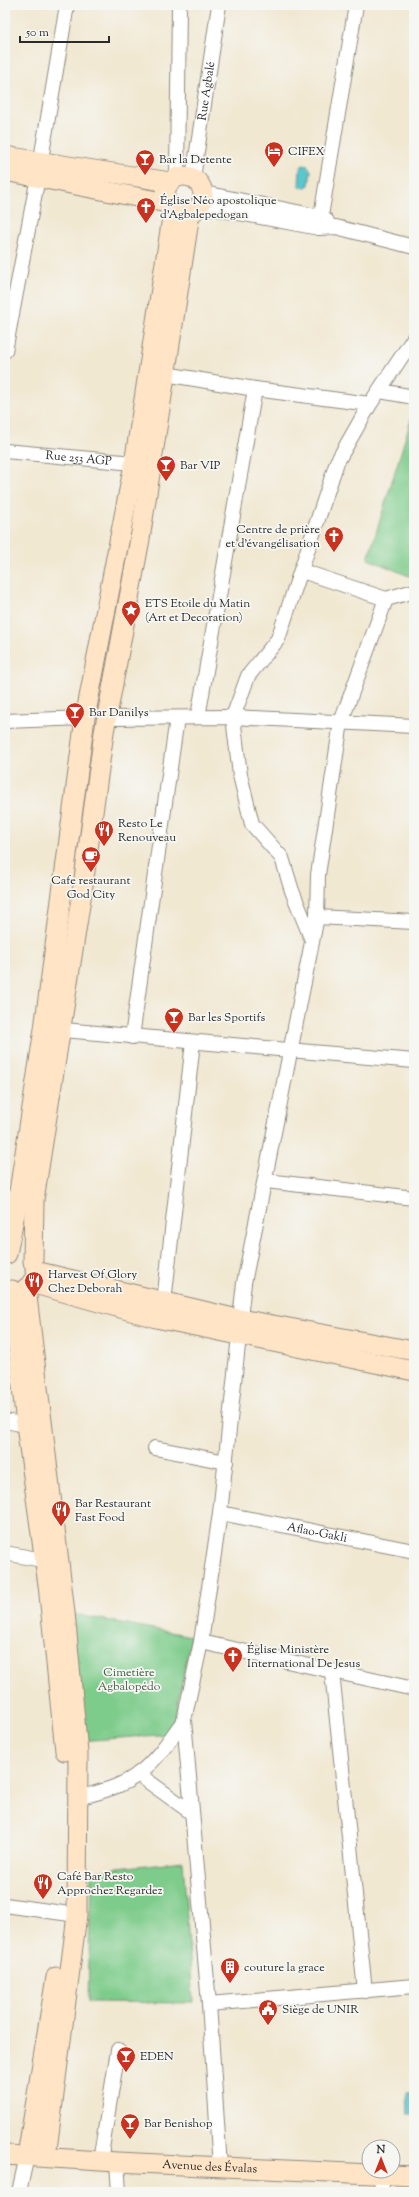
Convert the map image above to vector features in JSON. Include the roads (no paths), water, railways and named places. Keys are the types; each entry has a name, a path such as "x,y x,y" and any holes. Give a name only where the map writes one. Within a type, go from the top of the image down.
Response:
{"street":[{"path":"5,351 40,170 67,5"},
{"name":"Rue Agbalé","path":"179,5 180,179"},
{"name":"Rue Agbalé","path":"180,179 219,5"},
{"path":"320,222 356,5"},
{"path":"5,156 40,170 187,205 320,222 414,247"},
{"path":"5,171 40,170 180,179 202,186 187,205 143,464 83,886 6,1255 22,1253 52,1562 70,1818 70,1914 57,1970 27,2156 19,2192"},
{"path":"180,179 165,195 187,205"},
{"path":"46,2157 70,1914 79,1798 78,1753 52,1562 26,1425 24,1280 34,1200 85,718 165,374 187,205"},
{"path":"312,940 292,891 282,858 252,824 240,775 233,717 248,676 278,640 337,462 370,404 414,338"},
{"path":"165,374 255,389 370,404"},
{"path":"198,717 255,389"},
{"path":"380,391 414,397"},
{"name":"Rue 253 AGP","path":"5,451 143,464"},
{"path":"302,571 386,599 414,591"},
{"path":"220,2162 209,2004 184,1720 201,1642 220,1513 244,1283 292,1051 317,917 318,875 341,722 386,599"},
{"path":"5,721 85,718 233,717 414,726"},
{"path":"132,1037 177,718"},
{"path":"317,917 414,922"},
{"path":"52,1029 414,1061"},
{"path":"164,1302 193,1042"},
{"path":"266,1181 414,1198"},
{"path":"24,1280 164,1302 240,1327 414,1371"},
{"path":"24,1280 156,1318 240,1327 414,1351"},
{"path":"5,1421 26,1425"},
{"path":"155,1448 226,1462"},
{"name":"Aflao-Gakli","path":"220,1513 414,1551"},
{"path":"5,1553 52,1562"},
{"path":"201,1642 414,1689"},
{"path":"332,1672 365,1991"},
{"path":"79,1798 110,1788 138,1774 162,1749 184,1720"},
{"path":"138,1774 192,1813"},
{"path":"5,1905 70,1914"},
{"path":"209,2004 414,1986"},
{"path":"118,2050 108,2162 119,2192"},
{"name":"Avenue des Évalas","path":"5,2155 108,2162 220,2162 383,2183 414,2176"}],"water":[{"path":"303,165 308,166 311,171 309,185 304,188 299,186 300,169"},
{"path":"407,2093 414,2093 414,2114 408,2114"}],"place":[{"name":"CIFEX","path":"274,168"},
{"name":"Bar la Detente","path":"145,176"},
{"name":"Église Néo apostolique d'Agbalepedogan","path":"146,224"},
{"name":"Bar VIP","path":"166,482"},
{"name":"Centre de prière et d'évangélisation","path":"334,553"},
{"name":"ETS Etoile du Matin (Art et Decoration)","path":"131,627"},
{"name":"Bar Danilys","path":"75,729"},
{"name":"Resto Le Renouveau","path":"104,847"},
{"name":"Cafe restaurant God City","path":"91,873"},
{"name":"Bar les Sportifs","path":"174,1034"},
{"name":"Harvest Of Glory Chez Deborah","path":"34,1298"},
{"name":"Bar Restaurant Fast Food","path":"61,1527"},
{"name":"Église Ministère International De Jesus","path":"233,1673"},
{"name":"Café Bar Resto Approchez Regardez","path":"43,1900"},
{"name":"couture la grace","path":"230,1984"},
{"name":"Siège de UNIR","path":"268,2026"},
{"name":"EDEN","path":"126,2073"},
{"name":"Bar Benishop","path":"130,2140"}],"park label":[{"name":"Cimetière Agbalopédo","path":"129,1679"}]}
